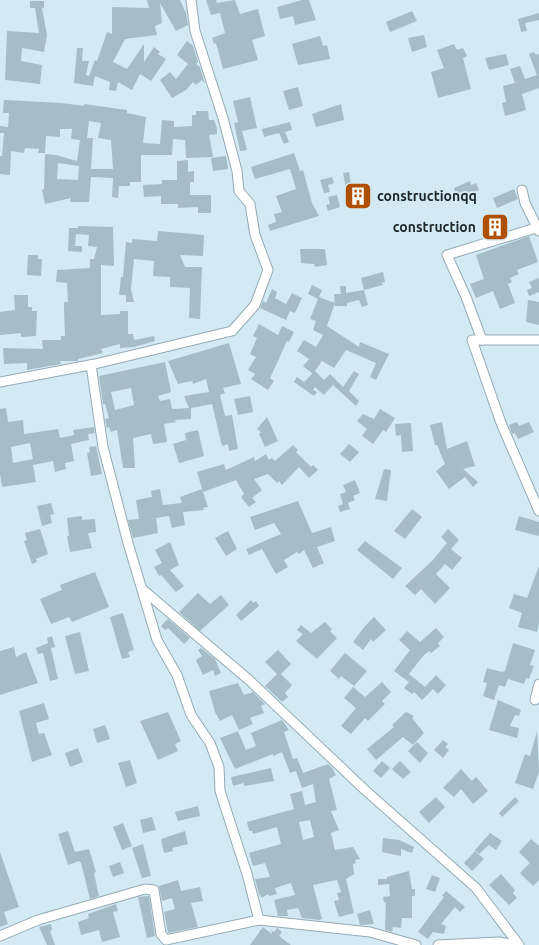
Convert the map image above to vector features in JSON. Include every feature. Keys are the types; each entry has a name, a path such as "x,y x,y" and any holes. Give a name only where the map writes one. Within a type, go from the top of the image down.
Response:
{"street":[{"path":"0,382 91,365 232,331 255,305 268,270 255,235 250,204 239,191 237,171 223,118 195,31 191,0"},
{"path":"482,340 466,297 447,255 538,229 524,203 522,190"},
{"path":"539,340 472,340 501,423 539,511"},
{"path":"91,365 103,447 157,640 177,675 191,716 210,743 219,767 220,791 247,874 259,920"},
{"path":"142,589 249,680 365,790 476,888 519,945"},
{"path":"534,700 539,684"},
{"path":"0,936 38,920 145,889 154,890 161,934 166,940 259,920 370,932 416,945"},
{"path":"438,945 499,942 515,945"}],"building":[{"path":"147,0 180,0 186,13 188,25 176,31 160,3 162,23 155,26 157,35 125,39 113,62 127,69 144,44 144,62 154,47 160,52 158,54 166,59 151,81 140,74 132,90 118,82 116,91 109,90 110,82 95,76 93,86 74,83 77,48 83,48 82,61 89,61 86,75 89,76 95,60 97,61 107,32 112,34 112,7 149,8"},
{"path":"206,0 216,0 217,3 235,0 240,14 258,9 265,36 252,40 258,60 223,69 216,43 214,44 212,38 225,33 220,13 211,15"},
{"path":"309,0 316,20 295,25 293,16 280,19 277,7"},
{"path":"30,1 44,1 44,8 42,8 47,35 44,52 22,48 21,61 42,65 40,84 5,80 7,31 39,33 35,8 30,8"},
{"path":"412,11 417,21 390,32 386,22"},
{"path":"539,13 539,20 525,23 527,31 521,32 518,19"},
{"path":"424,35 427,47 412,52 408,38"},
{"path":"320,36 323,46 327,45 330,59 298,65 292,44"},
{"path":"187,41 193,46 198,62 196,64 200,67 205,84 202,80 196,85 193,82 186,90 172,98 160,80 170,72 176,79 188,64 177,55"},
{"path":"454,44 457,50 463,48 467,56 463,58 471,89 438,98 431,72 444,68 437,50"},
{"path":"534,52 536,55 539,54 539,88 522,94 526,110 505,116 502,103 506,102 503,86 515,83 510,69 520,66 525,79 537,75 529,54"},
{"path":"506,54 509,65 489,70 485,58"},
{"path":"298,87 303,106 289,110 283,91"},
{"path":"250,97 257,128 242,131 247,150 240,151 234,123 238,122 233,101"},
{"path":"4,100 84,106 84,104 127,110 127,113 146,117 143,143 160,144 162,120 174,121 174,127 192,126 192,115 196,115 196,111 208,111 209,120 214,120 217,134 209,135 213,157 186,158 185,140 173,139 172,155 141,155 141,182 130,182 130,186 119,186 118,198 112,197 113,178 91,177 89,202 70,202 71,198 45,204 42,190 44,189 45,154 77,161 80,140 71,139 72,129 60,129 60,137 46,136 45,153 38,153 39,149 25,148 24,153 11,151 10,175 0,174 0,156 2,156 4,133 0,133 0,126 8,127 9,113 3,113","holes":["89,121 101,123 98,138 111,140 113,169 91,169 93,138 87,138","58,163 79,166 78,180 57,179"]},
{"path":"341,104 344,120 316,127 312,114"},
{"path":"290,122 292,130 285,132 289,142 284,144 279,133 264,137 262,129"},
{"path":"294,153 300,171 303,170 312,203 319,216 270,231 268,225 276,222 274,214 282,212 276,196 296,189 290,169 255,179 251,167"},
{"path":"226,156 228,169 213,171 211,158"},
{"path":"188,160 188,172 194,171 194,182 190,182 190,195 211,195 211,213 198,213 198,207 178,208 178,204 161,204 161,196 144,197 143,185 162,184 162,180 177,180 177,161"},
{"path":"349,172 352,190 363,187 367,200 349,205 343,173"},
{"path":"332,177 334,183 328,185 330,192 324,193 320,180"},
{"path":"470,181 471,185 476,183 479,190 458,198 454,188"},
{"path":"514,189 518,199 497,208 493,198"},
{"path":"337,195 340,207 328,211 326,205 330,204 328,197"},
{"name":"construction","path":"501,214 507,230 488,236 483,221"},
{"path":"78,226 113,227 114,266 101,265 101,315 120,314 120,311 128,311 128,334 133,334 134,340 154,336 155,341 134,347 120,348 120,344 101,349 103,353 78,359 78,361 60,361 61,364 27,370 27,363 4,364 3,348 43,349 42,340 61,340 61,336 65,336 64,302 68,302 67,283 56,282 57,270 90,268 90,259 94,259 97,247 88,246 89,235 76,234 75,246 82,246 82,252 68,251 69,228 78,228"},
{"path":"158,231 204,235 203,256 180,255 185,267 202,267 200,319 189,318 190,288 170,287 170,277 153,276 154,261 134,259 131,289 134,302 126,302 126,295 119,295 121,277 123,277 126,242 132,243 132,239 157,241"},
{"path":"529,236 538,262 517,270 519,274 510,278 512,282 508,284 515,303 500,309 493,291 476,298 470,284 484,279 476,255"},
{"path":"300,249 325,249 327,265 315,267 314,264 301,263"},
{"path":"28,255 38,255 38,259 42,259 41,276 27,275"},
{"path":"383,272 385,282 382,283 383,285 364,290 361,278"},
{"path":"539,278 539,292 529,296 527,290 532,288 529,282"},
{"path":"312,285 322,290 319,297 335,303 327,326 359,347 360,342 389,354 376,380 370,377 376,363 346,350 334,368 322,361 313,374 303,366 309,359 297,351 304,340 316,347 323,335 313,330 316,321 310,319 318,299 308,294"},
{"path":"340,286 346,286 346,293 364,290 368,305 362,307 359,300 347,303 347,306 335,306 334,294 341,294"},
{"path":"272,289 277,292 275,298 286,304 292,293 302,298 295,313 290,311 286,320 260,308 263,301 266,303"},
{"path":"14,295 28,295 28,307 32,307 32,311 37,311 36,336 21,337 21,333 0,335 0,312 15,310"},
{"path":"528,300 539,302 539,325 526,322"},
{"path":"259,324 278,335 282,326 294,332 289,342 287,341 270,378 274,381 268,390 251,379 255,374 248,370 256,357 250,354 257,338 253,336"},
{"path":"229,343 241,384 223,388 225,393 220,395 225,416 232,415 238,449 229,451 228,444 222,446 212,404 191,408 191,419 175,420 176,422 164,424 167,442 153,444 151,434 133,438 135,468 123,468 117,430 111,432 109,427 107,428 105,419 109,418 105,404 103,404 99,376 165,362 171,392 158,396 160,401 170,399 172,409 189,408 184,396 209,392 206,379 193,384 192,381 178,384 168,361","holes":["131,388 134,405 115,410 111,392"]},
{"path":"315,371 324,380 330,374 343,387 354,371 359,374 349,391 359,401 356,406 333,385 324,395 315,387 313,390 317,392 314,396 294,382 297,377 304,382"},
{"path":"250,396 253,412 238,415 234,399"},
{"path":"6,408 8,422 23,420 24,434 58,429 60,438 74,435 73,430 94,427 95,433 88,434 89,440 71,444 74,461 65,463 66,469 55,472 53,461 33,465 36,482 2,487 0,474 0,409","holes":["30,443 33,459 13,463 11,447"]},
{"path":"380,409 395,418 386,432 383,430 373,444 362,436 367,429 357,421 363,414 374,419"},
{"path":"267,417 278,441 265,447 259,434 261,432 257,429"},
{"path":"442,422 447,449 467,441 475,466 463,469 478,482 473,487 465,477 449,489 436,471 445,464 437,445 435,445 430,425"},
{"path":"517,422 519,426 529,422 534,432 518,439 515,433 512,434 509,425"},
{"path":"411,423 413,451 402,452 401,435 396,436 395,424"},
{"path":"198,430 204,456 179,463 173,444 186,440 185,433"},
{"path":"349,444 359,452 350,462 340,454"},
{"path":"293,445 298,450 296,452 311,467 313,465 318,470 309,478 299,467 282,485 279,481 277,483 268,474 254,479 262,490 252,498 256,502 249,507 241,497 244,494 236,480 203,492 197,472 224,464 226,470 254,457 255,461 266,454 269,460 272,458 275,461"},
{"path":"96,446 102,474 91,476 87,453 90,452 89,447"},
{"path":"384,469 391,470 387,501 375,499"},
{"path":"355,480 360,493 353,496 355,500 348,503 350,509 340,512 338,506 343,504 340,494 346,492 343,485"},
{"path":"160,489 163,505 182,503 180,497 202,489 208,507 203,508 204,510 183,512 185,525 172,528 169,516 156,518 158,533 133,538 128,520 139,519 136,500 152,497 151,491"},
{"path":"298,501 312,533 331,527 335,541 317,547 324,563 313,568 304,550 284,560 288,567 276,574 262,549 249,555 246,549 281,534 274,523 255,530 250,517"},
{"path":"51,503 54,514 50,515 52,523 42,526 37,506"},
{"path":"412,509 422,517 405,539 394,531"},
{"path":"82,516 82,520 95,519 96,532 88,533 92,548 70,552 67,536 69,536 67,518"},
{"path":"519,516 539,522 539,536 515,530"},
{"path":"40,529 48,554 36,559 37,562 32,564 24,541 27,540 25,533"},
{"path":"448,529 459,540 451,549 462,558 452,570 445,564 436,574 450,588 435,604 421,589 415,595 405,586 432,561 447,543 441,537"},
{"path":"228,531 237,549 226,556 215,538"},
{"path":"365,541 402,568 393,579 357,550"},
{"path":"170,542 179,565 170,570 184,586 176,592 161,575 159,576 154,567 162,563 155,550"},
{"path":"539,566 539,623 537,632 518,627 522,613 509,608 514,594 527,598"},
{"path":"95,572 109,607 72,622 69,617 51,624 40,599 62,590 60,585"},
{"path":"198,593 210,604 221,595 229,605 200,631 179,612"},
{"path":"251,600 253,603 256,601 259,606 241,621 236,615"},
{"path":"123,613 134,650 128,652 130,657 122,659 110,617"},
{"path":"374,617 386,630 373,642 371,639 363,650 353,642"},
{"path":"168,619 190,638 184,644 168,628 165,630 161,626"},
{"path":"325,622 337,638 317,659 296,641 303,634 297,630 301,625 311,633"},
{"path":"436,628 444,637 438,643 440,646 423,656 409,674 425,687 436,675 446,685 438,694 433,689 422,700 414,692 412,694 404,688 409,682 394,671 410,650 399,640 407,631 420,642"},
{"path":"80,632 89,671 75,674 65,636"},
{"path":"52,636 55,647 51,648 58,679 50,681 43,653 38,654 36,648 48,643 47,638"},
{"path":"513,643 535,650 530,665 534,666 529,679 526,678 524,684 508,679 505,687 499,685 494,700 483,696 487,683 483,682 487,668 505,671"},
{"path":"14,647 16,657 26,652 38,683 0,695 0,651"},
{"path":"201,648 215,659 221,673 215,676 213,670 203,675 196,660 202,656 198,650"},
{"path":"278,650 291,664 281,674 292,685 285,693 288,697 282,702 265,686 277,674 265,662"},
{"path":"345,653 367,671 354,686 341,676 339,679 330,671"},
{"path":"382,682 391,692 382,701 385,704 368,721 365,718 351,734 341,726 356,708 344,698 353,687 365,697"},
{"path":"238,683 244,695 253,692 265,704 261,706 264,713 250,718 253,724 239,730 232,715 220,721 215,712 209,691"},
{"path":"498,700 521,710 519,716 515,715 510,726 519,728 517,738 489,730"},
{"path":"44,703 49,719 36,723 39,734 44,733 52,755 32,762 19,711"},
{"path":"168,712 181,741 175,744 178,751 158,760 140,721"},
{"path":"406,712 414,716 412,718 424,733 413,745 403,737 376,760 367,749 394,727 392,725"},
{"path":"282,720 289,730 284,732 293,759 297,758 303,773 328,764 333,769 336,775 329,779 337,810 331,811 339,830 331,833 335,850 353,847 360,859 355,860 356,863 353,864 354,874 346,879 354,913 339,917 334,901 339,900 337,893 341,892 337,880 313,885 322,919 319,920 302,918 298,908 287,910 288,916 278,916 274,900 295,895 291,883 275,888 277,894 269,896 268,894 262,898 259,894 255,879 270,877 265,863 253,866 249,853 281,844 277,827 253,834 252,831 249,831 247,822 294,809 290,794 302,791 305,805 316,802 313,784 302,788 296,771 290,773 282,752 235,769 220,738 238,731 246,750 256,746 251,733","holes":["310,820 314,837 303,840 299,822"]},
{"path":"105,725 110,739 97,743 93,729"},
{"path":"537,731 539,772 533,789 515,783 525,754 530,756"},
{"path":"443,740 448,744 445,747 449,750 443,758 434,750"},
{"path":"417,742 428,753 420,763 408,751"},
{"path":"78,748 83,762 70,767 65,753"},
{"path":"130,760 137,783 126,787 118,763"},
{"path":"382,761 390,768 381,778 373,771"},
{"path":"400,761 411,772 403,779 392,769"},
{"path":"271,768 274,781 244,786 244,783 233,786 231,777"},
{"path":"461,769 472,781 476,777 488,791 473,804 461,789 454,797 443,788"},
{"path":"436,797 445,807 429,823 419,812"},
{"path":"515,797 519,801 502,817 499,813"},
{"path":"198,806 200,816 178,821 175,812"},
{"path":"152,817 156,830 143,833 140,820"},
{"path":"123,823 132,846 122,850 113,827"},
{"path":"68,831 75,852 89,849 96,872 94,873 99,896 90,899 79,861 68,865 58,834"},
{"path":"185,831 188,844 172,848 173,851 164,853 161,839"},
{"path":"490,833 502,841 496,850 489,845 479,854 475,850"},
{"path":"383,838 399,840 414,847 412,853 401,849 401,856 382,852"},
{"path":"531,839 539,846 539,880 533,886 520,873 530,863 519,852"},
{"path":"143,844 151,876 142,878 132,848"},
{"path":"475,851 484,859 472,871 464,863"},
{"path":"0,852 19,907 4,912 8,924 0,927"},
{"path":"120,862 124,873 113,877 109,866"},
{"path":"409,871 412,889 415,889 415,896 412,896 412,918 402,918 401,928 393,927 392,932 385,930 386,902 384,903 383,897 390,896 389,884 378,885 378,879 387,879 387,877"},
{"path":"501,874 515,890 513,893 517,898 509,905 489,885"},
{"path":"432,875 440,878 435,892 426,889"},
{"path":"178,880 181,891 200,887 203,901 191,903 198,927 168,933 164,912 175,909 172,898 162,901 159,886"},
{"path":"446,891 465,907 460,912 455,907 441,924 446,926 444,934 433,932 428,939 418,932 444,897 442,896"},
{"path":"149,896 155,936 147,938 138,897"},
{"path":"116,904 118,911 113,912 120,937 102,942 99,930 81,935 78,922 89,918 88,914"},
{"path":"370,910 374,924 360,925 357,914"},
{"path":"51,924 52,930 50,931 55,945 47,945 39,927"},
{"path":"263,927 272,934 271,930 274,932 277,928 282,932 279,936 291,945 250,945"}],"place":[{"name":"constructionqq","path":"358,196"},
{"name":"construction","path":"495,227"}]}
